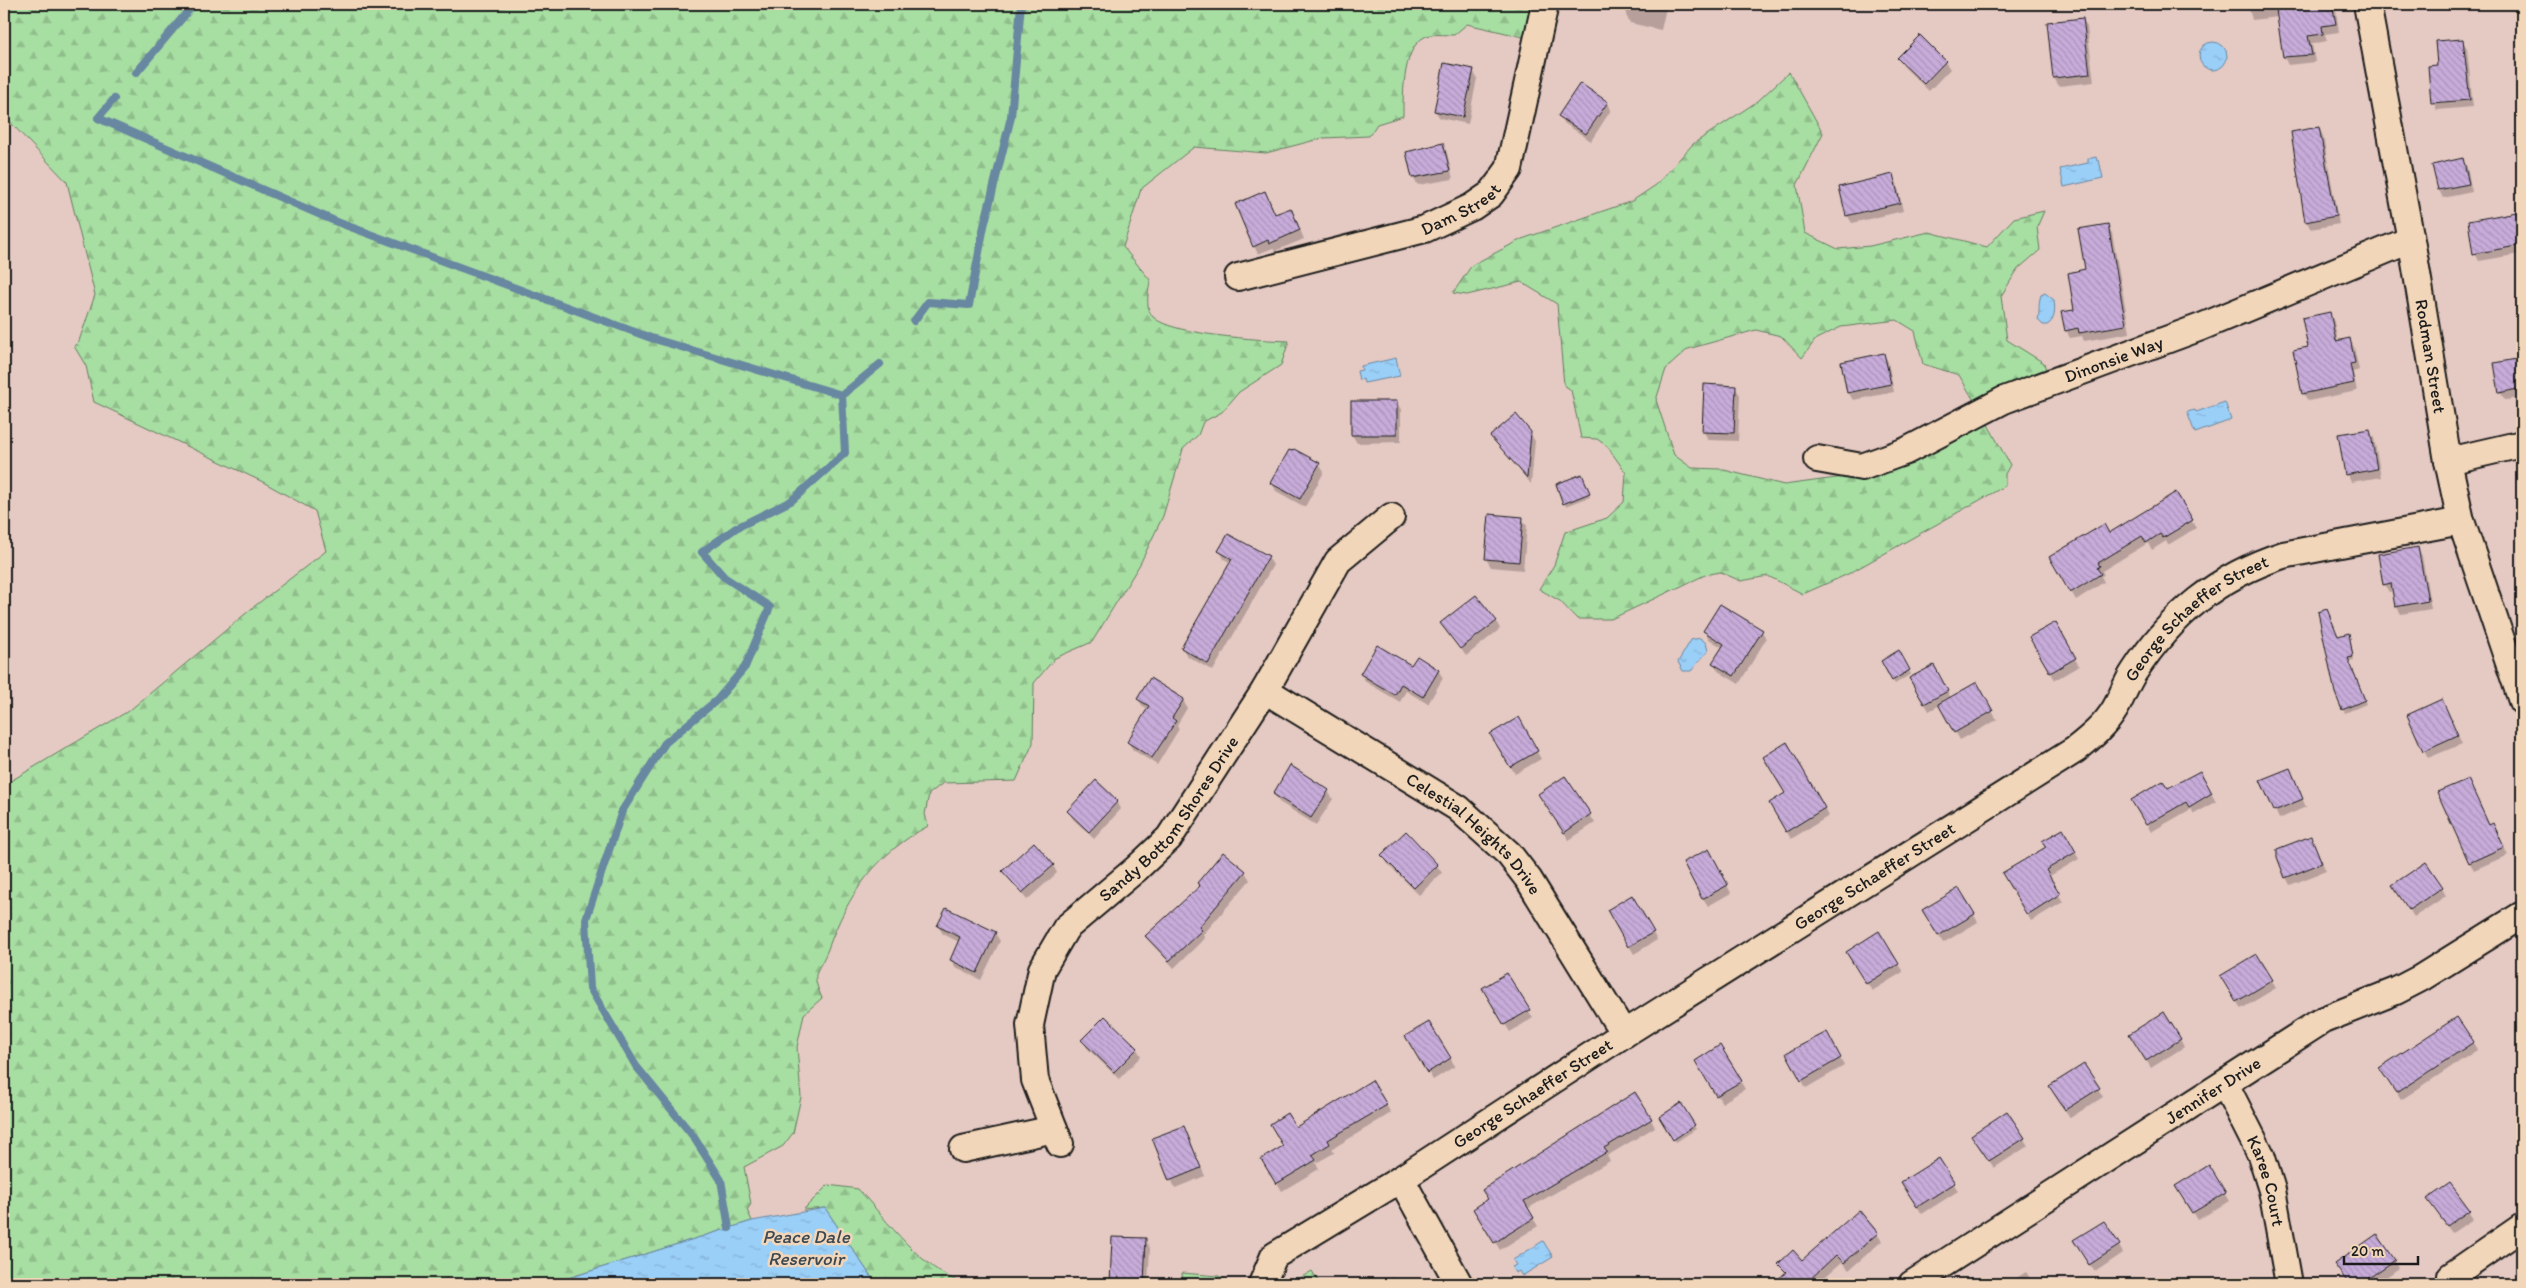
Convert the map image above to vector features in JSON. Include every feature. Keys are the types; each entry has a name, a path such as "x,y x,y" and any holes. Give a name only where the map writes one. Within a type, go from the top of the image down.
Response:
{"street":[{"name":"Dam Street","path":"1238,277 1424,229 1472,207 1491,194 1509,169 1545,4"},
{"name":"Rodman Street","path":"2367,4 2448,461 2461,520 2522,701"},
{"name":"Dinonsie Way","path":"1817,459 1862,466 1906,451 2004,400 2201,327 2410,240"},
{"path":"2448,461 2522,444"},
{"name":"Sandy Bottom Shores Drive","path":"963,1149 1057,1137 1035,1080 1030,1025 1042,969 1066,928 1136,869 1169,838 1265,690 1338,561 1391,517"},
{"name":"George Schaeffer Street","path":"1262,1284 1274,1256 1401,1179 1624,1034 2075,750 2096,733 2114,710 2132,674 2148,650 2178,617 2222,581 2262,562 2282,555 2461,520"},
{"name":"Celestial Heights Drive","path":"1265,690 1458,808 1483,829 1509,854 1529,880 1624,1034"},
{"name":"Jennifer Drive","path":"1912,1284 2324,1020 2396,991 2421,978 2522,915"},
{"name":"Karee Court","path":"2225,1084 2261,1155 2272,1190 2289,1284"},
{"path":"1401,1179 1459,1284"},
{"path":"2451,1276 2522,1227"}],"green space":[{"path":"4,4 1542,4 1532,39 1467,24 1454,35 1430,35 1421,39 1414,47 1406,70 1403,116 1377,124 1369,136 1323,138 1266,153 1194,147 1141,189 1123,247 1150,280 1148,304 1153,317 1163,323 1197,332 1238,338 1289,341 1281,365 1239,392 1222,412 1203,422 1198,435 1183,449 1163,516 1140,564 1092,642 1055,658 1034,683 1033,743 1016,781 943,783 929,794 925,814 928,826 893,849 866,877 855,893 836,929 817,972 816,982 822,998 804,1014 797,1047 801,1097 793,1133 783,1146 744,1167 751,1204 747,1210 752,1221 549,1284 4,1284 4,785 130,710 256,605 326,551 315,511 263,482 94,402 86,366 74,346 79,341 95,295 67,182 12,124 4,112"},
{"path":"1789,72 1823,133 1797,185 1805,233 1838,249 1870,246 1929,232 1987,247 2014,218 2044,211 2037,227 2040,250 2018,269 2001,296 2007,340 2044,363 2051,387 1986,421 2010,465 2005,474 2005,486 1848,574 1803,594 1768,576 1741,581 1720,572 1705,575 1611,619 1577,619 1560,601 1539,589 1554,565 1565,532 1607,518 1624,502 1626,473 1607,446 1597,439 1581,438 1571,390 1564,385 1557,304 1521,282 1467,295 1453,293 1472,265 1522,239 1632,201 1656,185 1693,144 1758,101","holes":["1897,320 1915,331 1923,364 1959,375 1986,421 1874,473 1784,485 1720,469 1692,468 1674,455 1656,400 1666,369 1688,349 1756,330 1781,336 1802,358 1816,339 1841,327"]},
{"path":"828,1185 858,1189 920,1256 949,1277 965,1284 876,1284 825,1208 803,1210"},
{"path":"1312,1271 1320,1284 1290,1284"},
{"path":"1182,1273 1219,1276 1232,1284 1183,1284"}],"water":[{"path":"2213,42 2223,46 2227,56 2223,66 2213,70 2203,66 2199,56 2203,46"},
{"path":"2096,157 2097,161 2099,160 2103,178 2064,187 2060,169 2088,163 2088,159"},
{"path":"2045,293 2054,300 2055,311 2050,323 2043,325 2038,320 2040,298"},
{"path":"1396,358 1400,376 1364,383 1363,379 1359,380 1357,371 1362,370 1361,366"},
{"path":"2225,402 2231,420 2195,433 2187,412 2195,410 2196,412"},
{"path":"1700,638 1706,643 1708,651 1691,671 1683,671 1678,662 1691,640"},
{"name":"Peace Dale Reservoir","path":"825,1208 876,1284 549,1284 752,1221"},
{"path":"1543,1241 1553,1257 1522,1276 1519,1271 1515,1273 1512,1267 1516,1265 1513,1260"}],"building":[{"path":"2315,4 2332,4 2336,24 2322,26 2323,34 2308,36 2312,55 2283,57 2276,10"},
{"path":"2083,18 2090,74 2053,78 2047,22"},
{"path":"1920,35 1946,61 1924,84 1897,58"},
{"path":"2463,39 2470,100 2431,103 2428,66 2437,65 2435,41"},
{"path":"1444,63 1474,69 1463,117 1434,111"},
{"path":"1580,83 1608,102 1586,134 1558,116"},
{"path":"2319,127 2336,216 2305,222 2291,132"},
{"path":"1443,143 1450,171 1412,178 1406,152"},
{"path":"2463,158 2469,184 2438,190 2432,165"},
{"path":"1893,174 1900,203 1846,216 1839,187"},
{"path":"1265,191 1275,214 1291,208 1300,230 1269,244 1268,240 1253,247 1235,204"},
{"path":"2522,211 2522,245 2473,254 2468,221"},
{"path":"2108,224 2126,325 2079,333 2078,328 2065,331 2061,312 2074,310 2068,273 2085,269 2078,229"},
{"path":"2330,312 2336,341 2350,338 2355,363 2350,364 2354,383 2302,394 2293,350 2308,347 2302,318"},
{"path":"1884,353 1891,384 1847,393 1841,362"},
{"path":"2522,358 2522,388 2499,393 2494,363"},
{"path":"1704,384 1736,386 1734,433 1702,432"},
{"path":"1351,401 1397,401 1397,435 1351,435"},
{"path":"1516,414 1531,432 1527,478 1490,436"},
{"path":"2370,429 2377,469 2345,475 2338,434"},
{"path":"1294,449 1320,463 1300,499 1270,483 1289,450 1292,451"},
{"path":"1582,474 1590,493 1563,504 1556,484"},
{"path":"2176,492 2193,520 2163,538 2160,534 2146,543 2142,536 2098,563 2100,566 2097,568 2101,574 2070,593 2049,557 2104,524 2109,533"},
{"path":"1489,514 1523,517 1519,562 1485,559"},
{"path":"1228,534 1269,556 1208,664 1181,648 1232,559 1218,551"},
{"path":"2418,547 2428,601 2395,607 2391,583 2383,585 2378,554"},
{"path":"1476,595 1497,621 1460,649 1440,623"},
{"path":"1720,604 1763,630 1734,676 1712,663 1724,644 1703,631"},
{"path":"2327,609 2338,636 2349,633 2353,657 2348,658 2365,700 2342,710 2335,693 2318,612"},
{"path":"2056,622 2076,658 2050,673 2029,637"},
{"path":"1377,645 1411,665 1417,656 1439,670 1423,697 1401,684 1395,695 1360,674"},
{"path":"1899,650 1910,670 1892,681 1881,661"},
{"path":"1934,665 1948,691 1924,704 1909,678"},
{"path":"1150,678 1184,699 1172,718 1176,721 1152,758 1127,742 1149,706 1137,699"},
{"path":"1977,682 1993,711 1954,733 1938,704"},
{"path":"2442,699 2458,735 2423,751 2407,715"},
{"path":"1519,717 1538,751 1510,767 1490,734"},
{"path":"1787,742 1825,808 1786,832 1769,803 1785,793 1763,757"},
{"path":"1290,765 1329,790 1311,818 1273,794"},
{"path":"2290,768 2303,799 2274,811 2260,780"},
{"path":"2200,771 2212,793 2189,807 2186,802 2146,825 2131,800 2163,781 2168,788"},
{"path":"1565,776 1591,814 1564,833 1538,794"},
{"path":"2468,779 2489,825 2493,823 2504,847 2469,863 2437,792"},
{"path":"1096,780 1118,801 1089,832 1067,811"},
{"path":"2063,829 2076,852 2046,870 2060,894 2027,915 2002,873 2046,847 2042,841"},
{"path":"1406,831 1438,865 1414,888 1381,855"},
{"path":"2311,836 2322,863 2285,878 2277,857 2277,849"},
{"path":"1034,842 1054,865 1022,893 1002,871"},
{"path":"1709,849 1728,885 1702,899 1683,862"},
{"path":"1223,852 1246,871 1199,927 1202,930 1169,961 1145,936 1200,886 1197,883"},
{"path":"2426,862 2443,887 2409,910 2392,885"},
{"path":"1959,888 1975,914 1938,936 1922,910"},
{"path":"1632,895 1654,932 1628,947 1607,910"},
{"path":"946,908 996,932 977,973 950,960 960,937 937,926"},
{"path":"1879,931 1899,964 1866,984 1846,952"},
{"path":"2257,954 2273,980 2236,1002 2220,976"},
{"path":"1507,973 1530,1010 1504,1025 1482,988"},
{"path":"2164,1012 2181,1039 2146,1061 2129,1034"},
{"path":"1105,1016 1138,1048 1114,1072 1081,1040"},
{"path":"2457,1017 2474,1042 2396,1093 2379,1068"},
{"path":"1429,1022 1451,1058 1427,1073 1405,1036"},
{"path":"1827,1032 1841,1058 1801,1081 1786,1053"},
{"path":"1720,1045 1742,1081 1716,1096 1695,1061"},
{"path":"2084,1064 2100,1088 2065,1110 2049,1086"},
{"path":"1372,1080 1387,1105 1328,1140 1330,1144 1312,1155 1316,1160 1276,1184 1261,1159 1283,1146 1270,1124 1287,1113 1296,1127"},
{"path":"1635,1092 1652,1119 1604,1148 1607,1152 1524,1201 1534,1218 1494,1243 1473,1209 1488,1199 1482,1190"},
{"path":"1681,1103 1695,1125 1673,1140 1659,1117"},
{"path":"2007,1111 2025,1138 1989,1161 1971,1135"},
{"path":"1184,1126 1201,1168 1169,1181 1152,1138"},
{"path":"1939,1158 1955,1183 1917,1207 1901,1182"},
{"path":"2209,1165 2226,1193 2192,1213 2175,1186"},
{"path":"2450,1183 2470,1210 2447,1226 2427,1199"},
{"path":"1859,1210 1878,1233 1844,1263 1836,1255 1805,1284 1773,1284 1786,1272 1778,1264 1793,1250 1802,1260"},
{"path":"2104,1221 2120,1245 2089,1265 2073,1240"},
{"path":"2377,1234 2395,1260 2360,1284 2349,1284 2334,1264"},
{"path":"1112,1237 1146,1238 1144,1284 1110,1284"}],"waterway":[{"path":"136,73 194,4"},
{"path":"914,321 928,302 969,305 984,226 1011,117 1021,4"},
{"path":"114,99 98,118 337,222 651,338 842,395"},
{"path":"729,1228 721,1180 693,1136 636,1066 590,988 586,919 622,811 665,743 717,700 745,667 770,607 724,577 702,552 736,528 791,501 845,453 842,395 880,364"}]}
